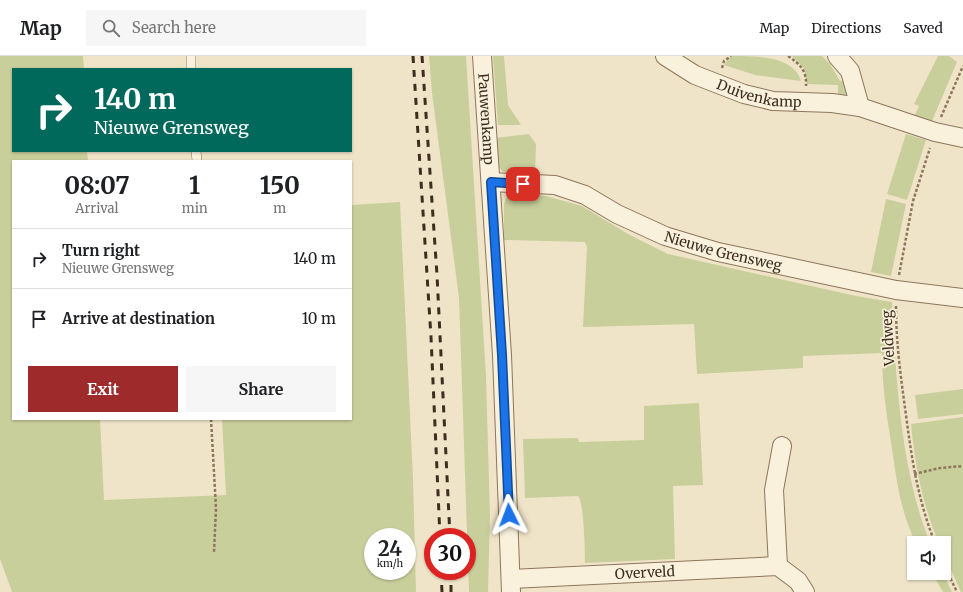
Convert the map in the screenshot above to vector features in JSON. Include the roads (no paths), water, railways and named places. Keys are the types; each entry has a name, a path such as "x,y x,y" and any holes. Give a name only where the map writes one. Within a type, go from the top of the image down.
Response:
{"street":[{"name":"Pauwenkamp","path":"482,56 502,355 511,585"},
{"name":"Duivenkamp","path":"665,56 695,75 744,94 773,101 832,103 860,107 935,132 963,138"},
{"path":"837,56 850,71 860,107"},
{"name":"Nieuwe Grensweg","path":"491,182 555,185 584,195 617,214 665,236 718,252 896,290 963,298"},
{"path":"782,446 774,490 778,566 798,581 805,592"},
{"name":"Overveld","path":"511,585 778,566"}],"lane":[{"path":"191,56 192,68"}],"railway":[{"path":"413,56 431,337 440,528"},
{"path":"422,56 437,275 450,528"},
{"path":"441,580 442,592"},
{"path":"451,580 451,592"}]}
